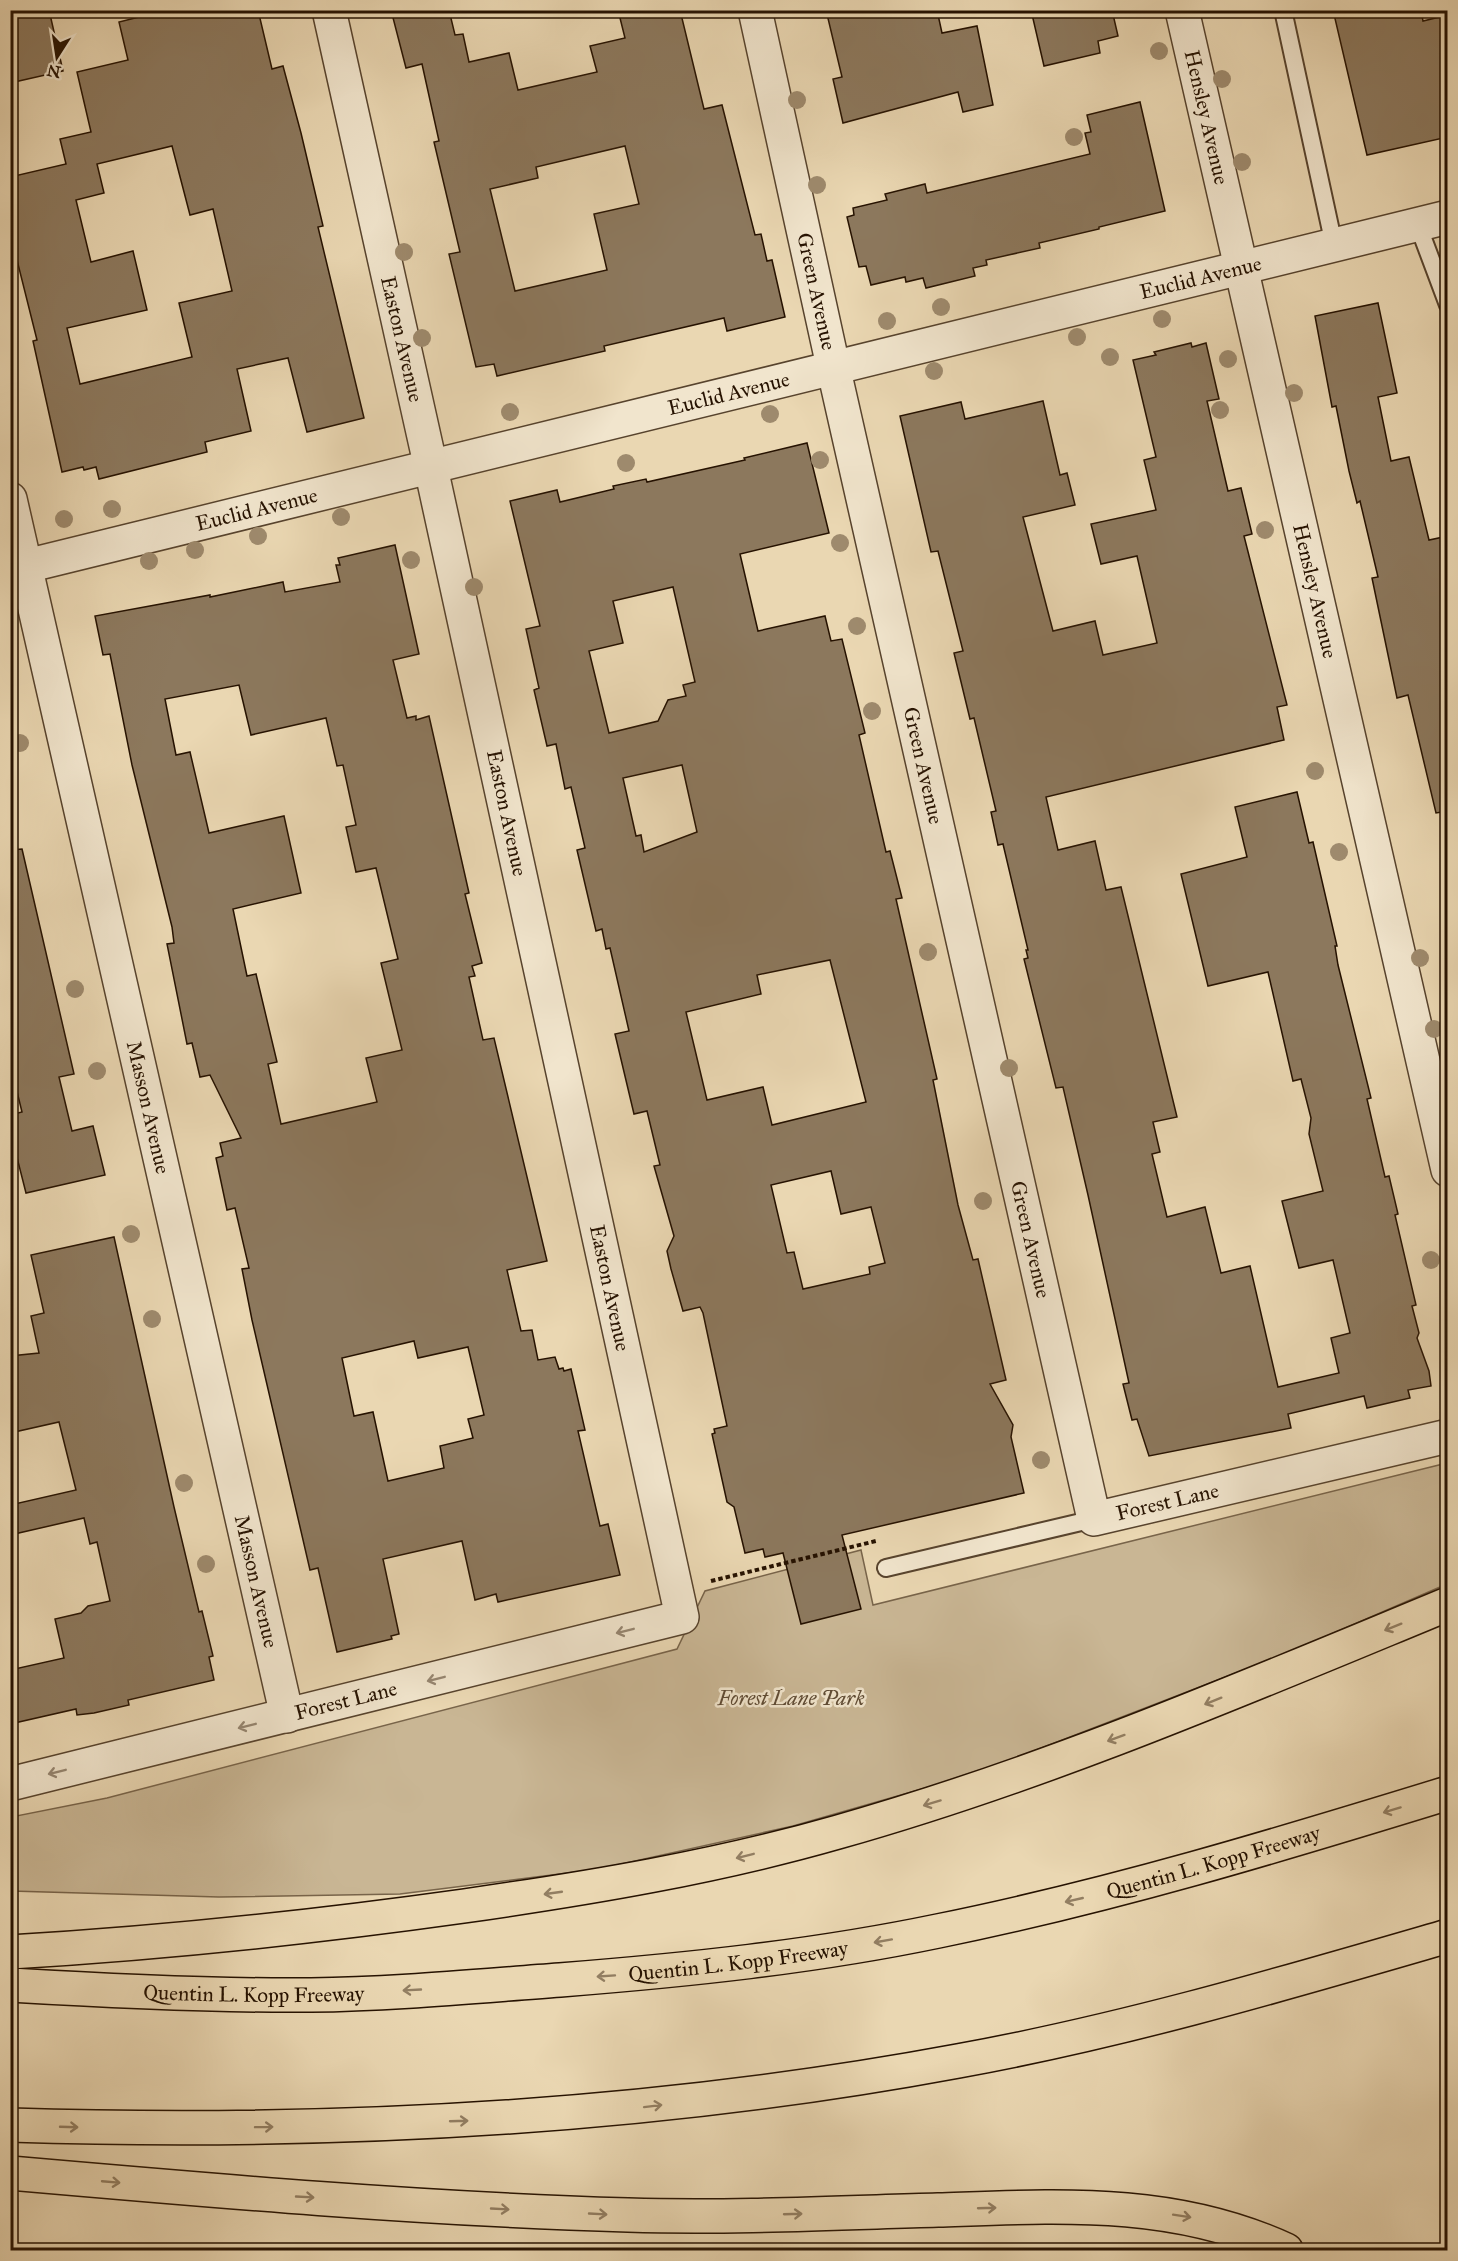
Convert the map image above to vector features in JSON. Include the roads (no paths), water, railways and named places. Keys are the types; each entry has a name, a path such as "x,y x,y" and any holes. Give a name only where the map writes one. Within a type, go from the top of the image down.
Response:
{"highway":[{"path":"10,1952 108,1946 279,1930 588,1888 720,1862 837,1833 954,1797 1171,1718 1448,1604"},
{"name":"Quentin L. Kopp Freeway","path":"10,1985 154,1994 314,1995 630,1975 787,1957 936,1932 1095,1895 1246,1855 1448,1793"},
{"path":"10,2125 148,2129 479,2120 642,2107 803,2086 959,2061 1114,2029 1266,1989 1448,1936"},
{"path":"10,2173 231,2193 628,2215 720,2216 1062,2206 1131,2208 1195,2218 1254,2236 1286,2250"}],"street":[{"name":"Easton Avenue","path":"329,10 432,468 679,1604"},
{"name":"Green Avenue","path":"755,10 833,366 1094,1519"},
{"name":"Hensley Avenue","path":"1182,10 1239,268 1448,1170"},
{"name":"Euclid Avenue","path":"18,569 432,468 833,366 1433,221"},
{"name":"Masson Avenue","path":"10,499 18,569 287,1716"},
{"name":"Forest Lane","path":"1094,1519 1448,1436"},
{"name":"Forest Lane","path":"10,1784 287,1716 679,1604"}],"lane":[{"path":"1283,10 1334,245"},
{"path":"1433,221 1448,305"},
{"name":"Forest Lane","path":"886,1568 1094,1519"}],"park label":[{"name":"Forest Lane Park","path":"791,1698"}]}
